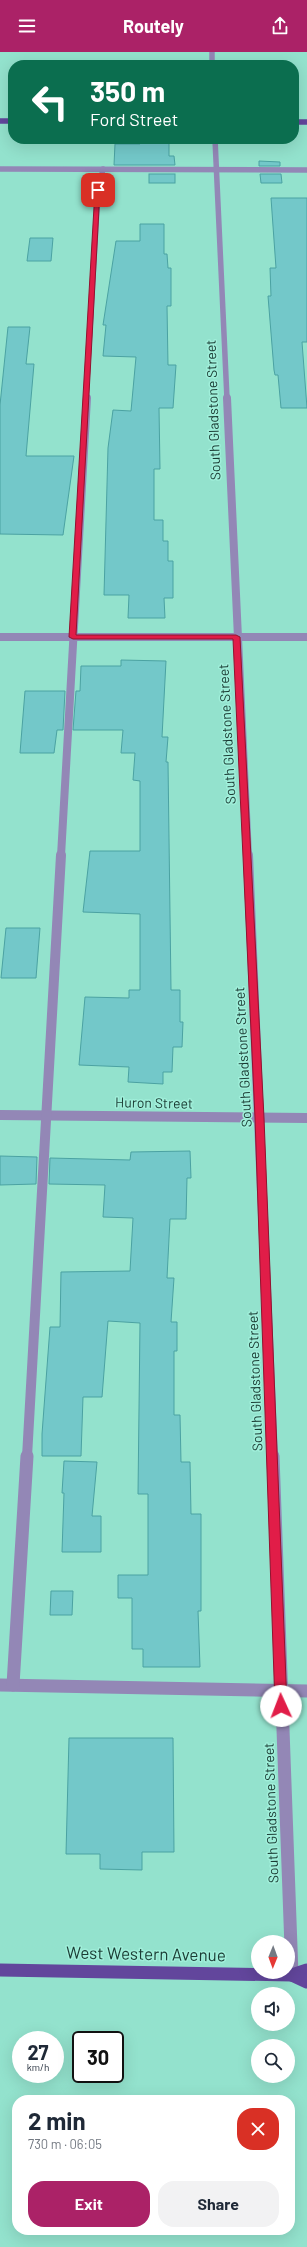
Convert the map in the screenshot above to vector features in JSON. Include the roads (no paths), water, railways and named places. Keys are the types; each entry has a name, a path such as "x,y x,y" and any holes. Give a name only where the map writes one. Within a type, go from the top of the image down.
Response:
{"main road":[{"name":"West Western Avenue","path":"0,1970 251,1974"},
{"name":"West Western Avenue","path":"295,1974 307,1970"},
{"name":"West Western Avenue","path":"295,1976 307,1982"}],"street":[{"name":"South Gladstone Street","path":"215,144 236,637 260,1118 280,1691 290,1935"},
{"path":"0,169 307,170"},
{"path":"13,1685 25,1514 26,1453 47,1115 98,190 103,170"},
{"path":"0,637 307,637"},
{"name":"Huron Street","path":"0,1115 307,1118"},
{"path":"0,1685 307,1691"}]}
